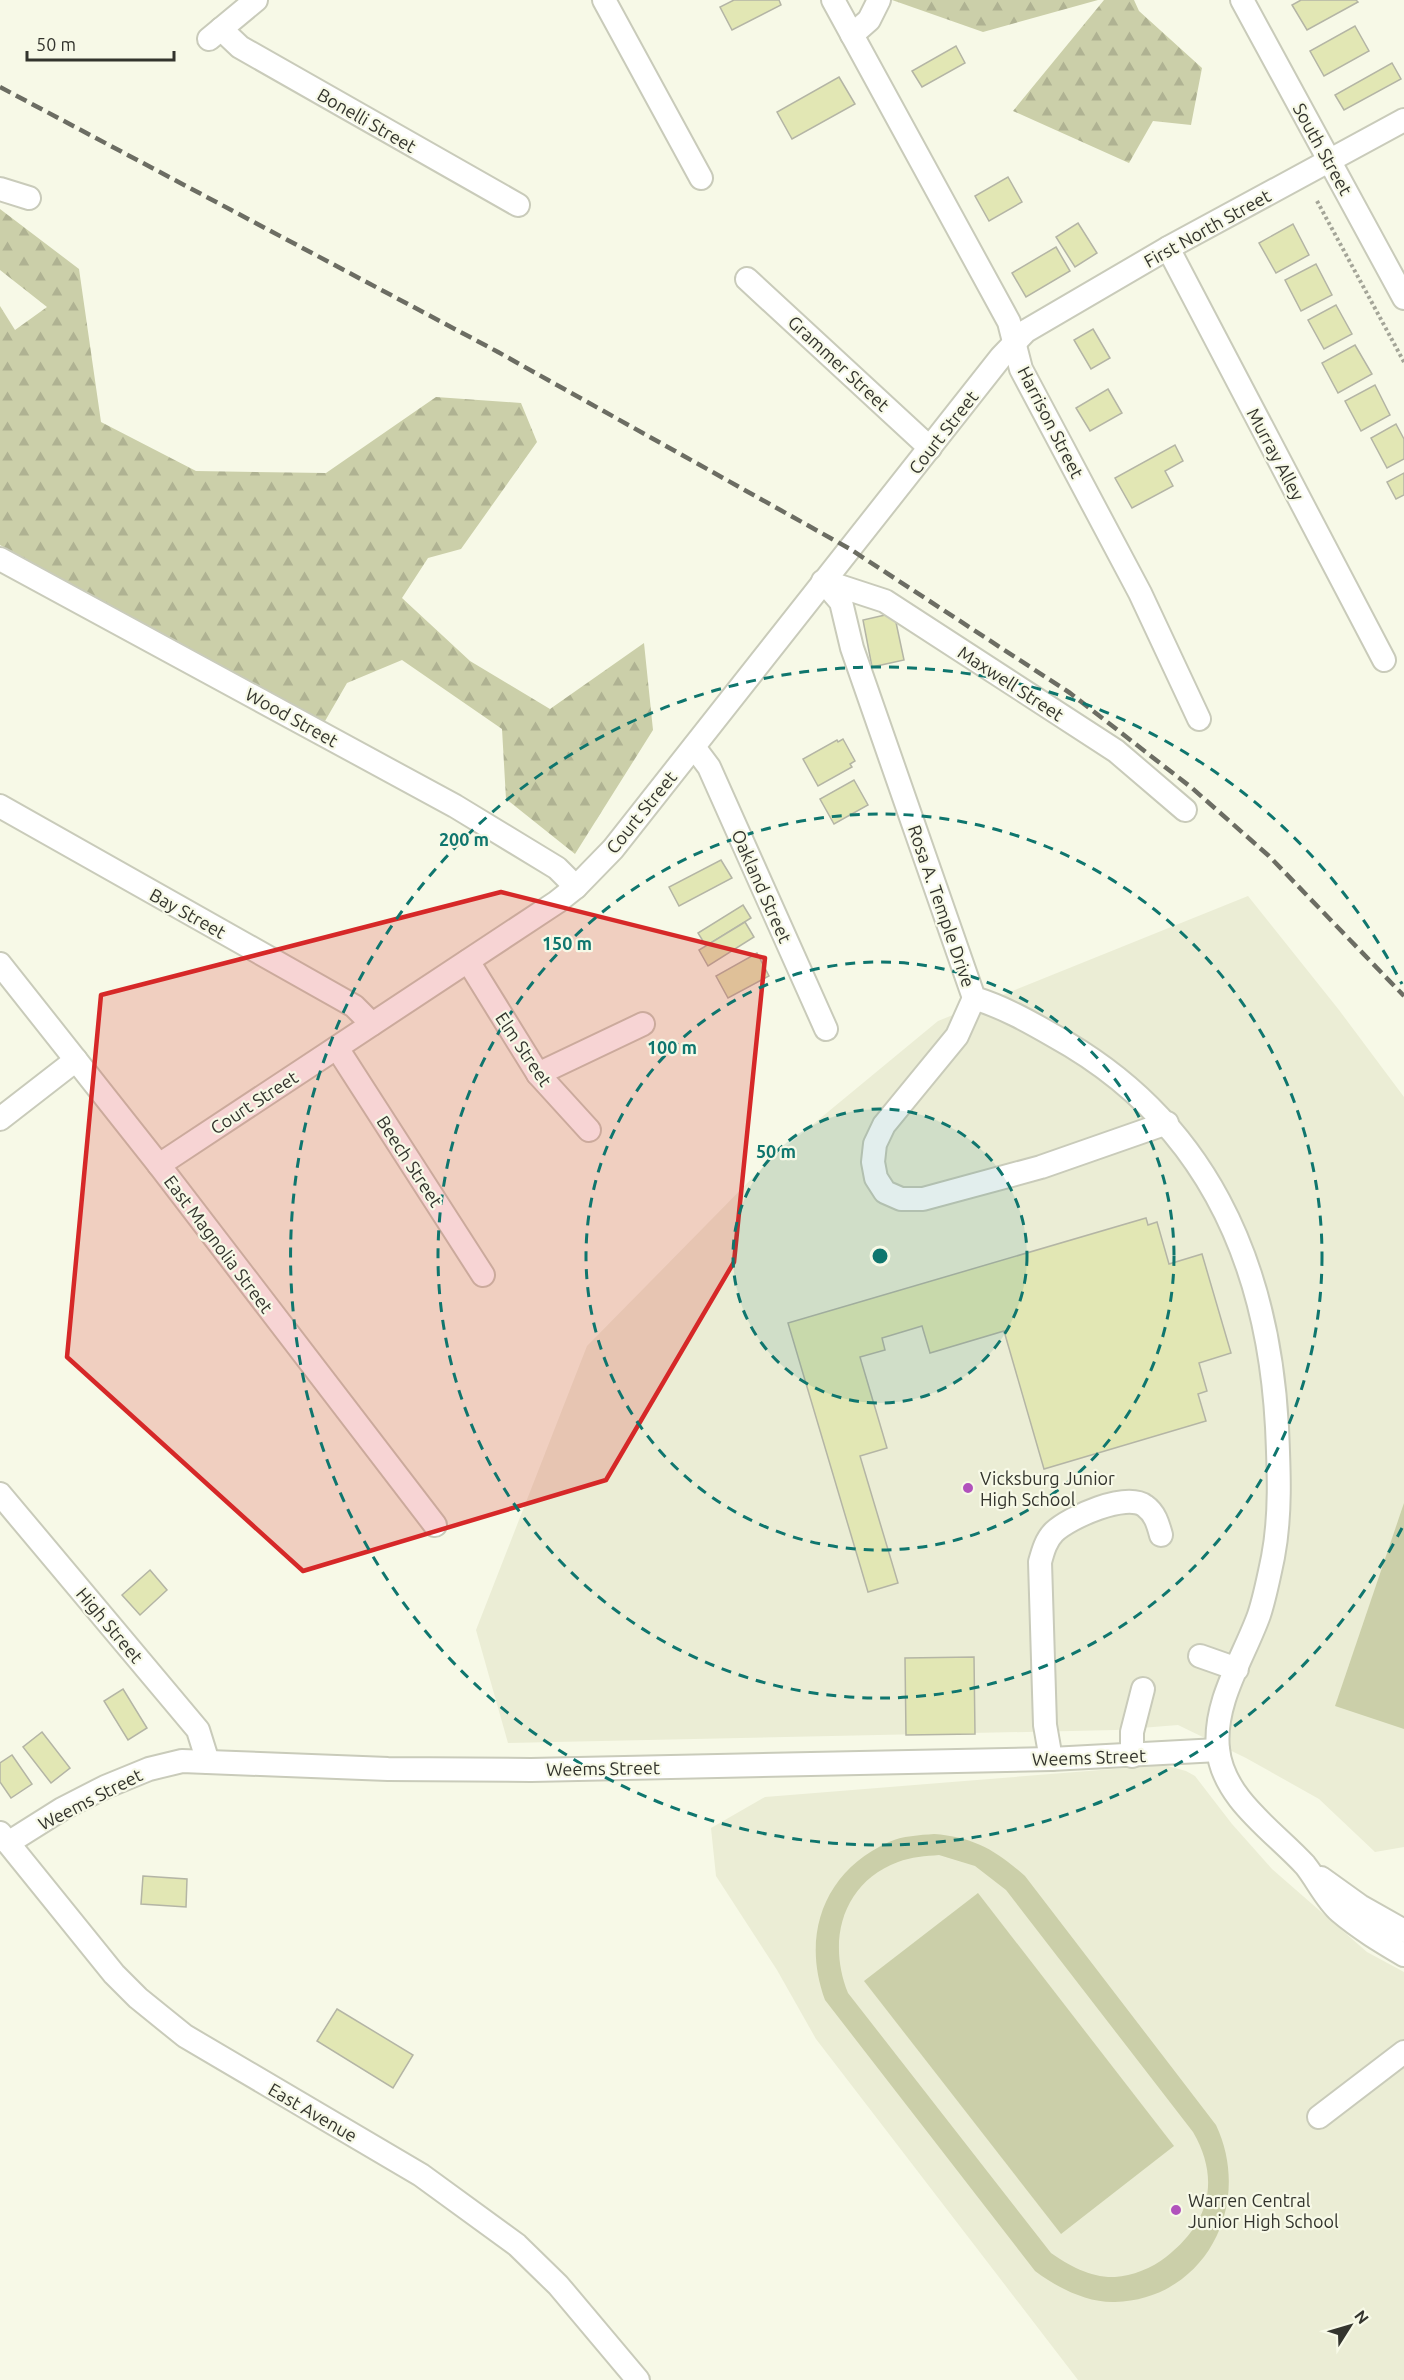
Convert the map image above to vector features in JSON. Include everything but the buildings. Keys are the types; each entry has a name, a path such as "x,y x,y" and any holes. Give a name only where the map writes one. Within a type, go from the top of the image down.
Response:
{"street":[{"name":"Bonelli Street","path":"256,0 215,34 518,205"},
{"path":"604,0 701,178"},
{"name":"Harrison Street","path":"833,0 1010,322 1021,369 1140,593 1198,719"},
{"path":"852,35 869,20 879,0"},
{"name":"South Street","path":"1242,0 1404,298"},
{"name":"First North Street","path":"1015,343 1026,331 1168,248 1404,120"},
{"path":"0,189 29,198"},
{"name":"Murray Alley","path":"1168,248 1384,660"},
{"name":"Grammer Street","path":"747,279 930,448"},
{"name":"Court Street","path":"159,1165 557,902 576,887 613,849 823,581 1001,357 1015,343"},
{"name":"Wood Street","path":"0,559 455,806 557,868 576,887"},
{"name":"Maxwell Street","path":"823,581 885,601 1116,751 1185,810"},
{"name":"Rosa A. Temple Drive","path":"823,581 842,602 852,648 974,998 1001,1006 1071,1045 1116,1076 1167,1123 1202,1170 1229,1218 1250,1276 1275,1383 1279,1508 1273,1556 1260,1612 1222,1707 1218,1730 1218,1750 1222,1769 1229,1784 1252,1812 1306,1866 1360,1906 1404,1931"},
{"name":"Oakland Street","path":"694,747 709,767 826,1029"},
{"name":"Bay Street","path":"0,806 354,1006 372,1024"},
{"name":"Elm Street","path":"468,961 538,1074 589,1130"},
{"name":"East Magnolia Street","path":"0,964 159,1165 435,1525"},
{"path":"974,998 957,1036 884,1125 875,1144 873,1162 876,1178 885,1192 901,1199 923,1199 1041,1167 1167,1123"},
{"path":"538,1074 643,1024"},
{"name":"Beech Street","path":"337,1048 483,1275"},
{"path":"0,1119 76,1060"},
{"name":"High Street","path":"0,1494 198,1730 208,1762"},
{"path":"1051,1759 1046,1725 1040,1562 1045,1546 1053,1534 1070,1521 1091,1511 1133,1501 1144,1505 1151,1512 1161,1535"},
{"path":"1200,1656 1237,1669"},
{"path":"1132,1756 1132,1732 1143,1689"},
{"name":"Weems Street","path":"4,1838 105,1787 149,1768 182,1761 388,1769 531,1770 1051,1759 1218,1750"},
{"name":"East Avenue","path":"4,1838 114,1974 165,2022 260,2081 421,2175 517,2245 558,2285 638,2380"},
{"name":"Rosa A. Temple Drive","path":"1306,1866 1337,1910 1369,1935 1404,1955"},
{"path":"1319,2117 1404,2052"}],"path":[{"path":"1317,201 1404,362"}],"highlighted area":[{"path":"501,892 765,958 734,1262 606,1480 303,1571 67,1357 101,995"}],"shaded area":[{"name":"Vicksburg Junior High School","path":"1248,896 1339,1010 1404,1097 1404,1847 1375,1852 1319,1799 1246,1758 1178,1725 1116,1730 508,1743 476,1630 587,1346 771,1159 938,1021"},
{"name":"Warren Central Junior High School","path":"1164,1765 1195,1776 1232,1824 1272,1869 1367,1952 1404,1972 1404,2380 1078,2380 816,2039 777,1970 716,1876 711,1828 765,1797"}],"green space":[{"path":"892,0 1098,0 983,32"},
{"path":"1104,0 1134,0 1139,11 1202,68 1191,125 1153,121 1129,163 1013,111"},
{"path":"0,209 79,269 101,422 196,471 326,473 436,397 521,403 537,442 461,549 428,558 402,598 470,661 550,709 644,643 653,730 575,854 506,799 502,729 402,660 347,683 321,728 0,545 0,306 15,330 47,307 0,270"},
{"path":"1404,1503 1404,1729 1335,1706"},
{"path":"934,1834 961,1838 983,1846 1025,1876 1216,2125 1226,2155 1229,2185 1225,2214 1214,2242 1197,2265 1175,2284 1147,2297 1104,2302 1072,2293 1035,2271 825,2000 818,1976 816,1952 818,1929 824,1907 834,1888 848,1870 867,1854 889,1842 911,1836","holes":["939,1855 975,1866 1006,1890 1193,2132 1202,2150 1207,2167 1208,2184 1201,2216 1181,2244 1155,2265 1142,2271 1115,2277 1098,2276 1073,2267 1051,2253 848,1993 839,1954 840,1934 844,1916 852,1899 864,1884 879,1872 898,1862 918,1857"]},
{"path":"978,1893 1174,2146 1061,2234 864,1981"}],"railway":[{"path":"0,87 498,352 850,549 1070,693 1192,788 1269,856 1404,996"}],"place":[{"name":"Vicksburg Junior High School","path":"968,1488"},
{"name":"Warren Central Junior High School","path":"1176,2210"}]}
